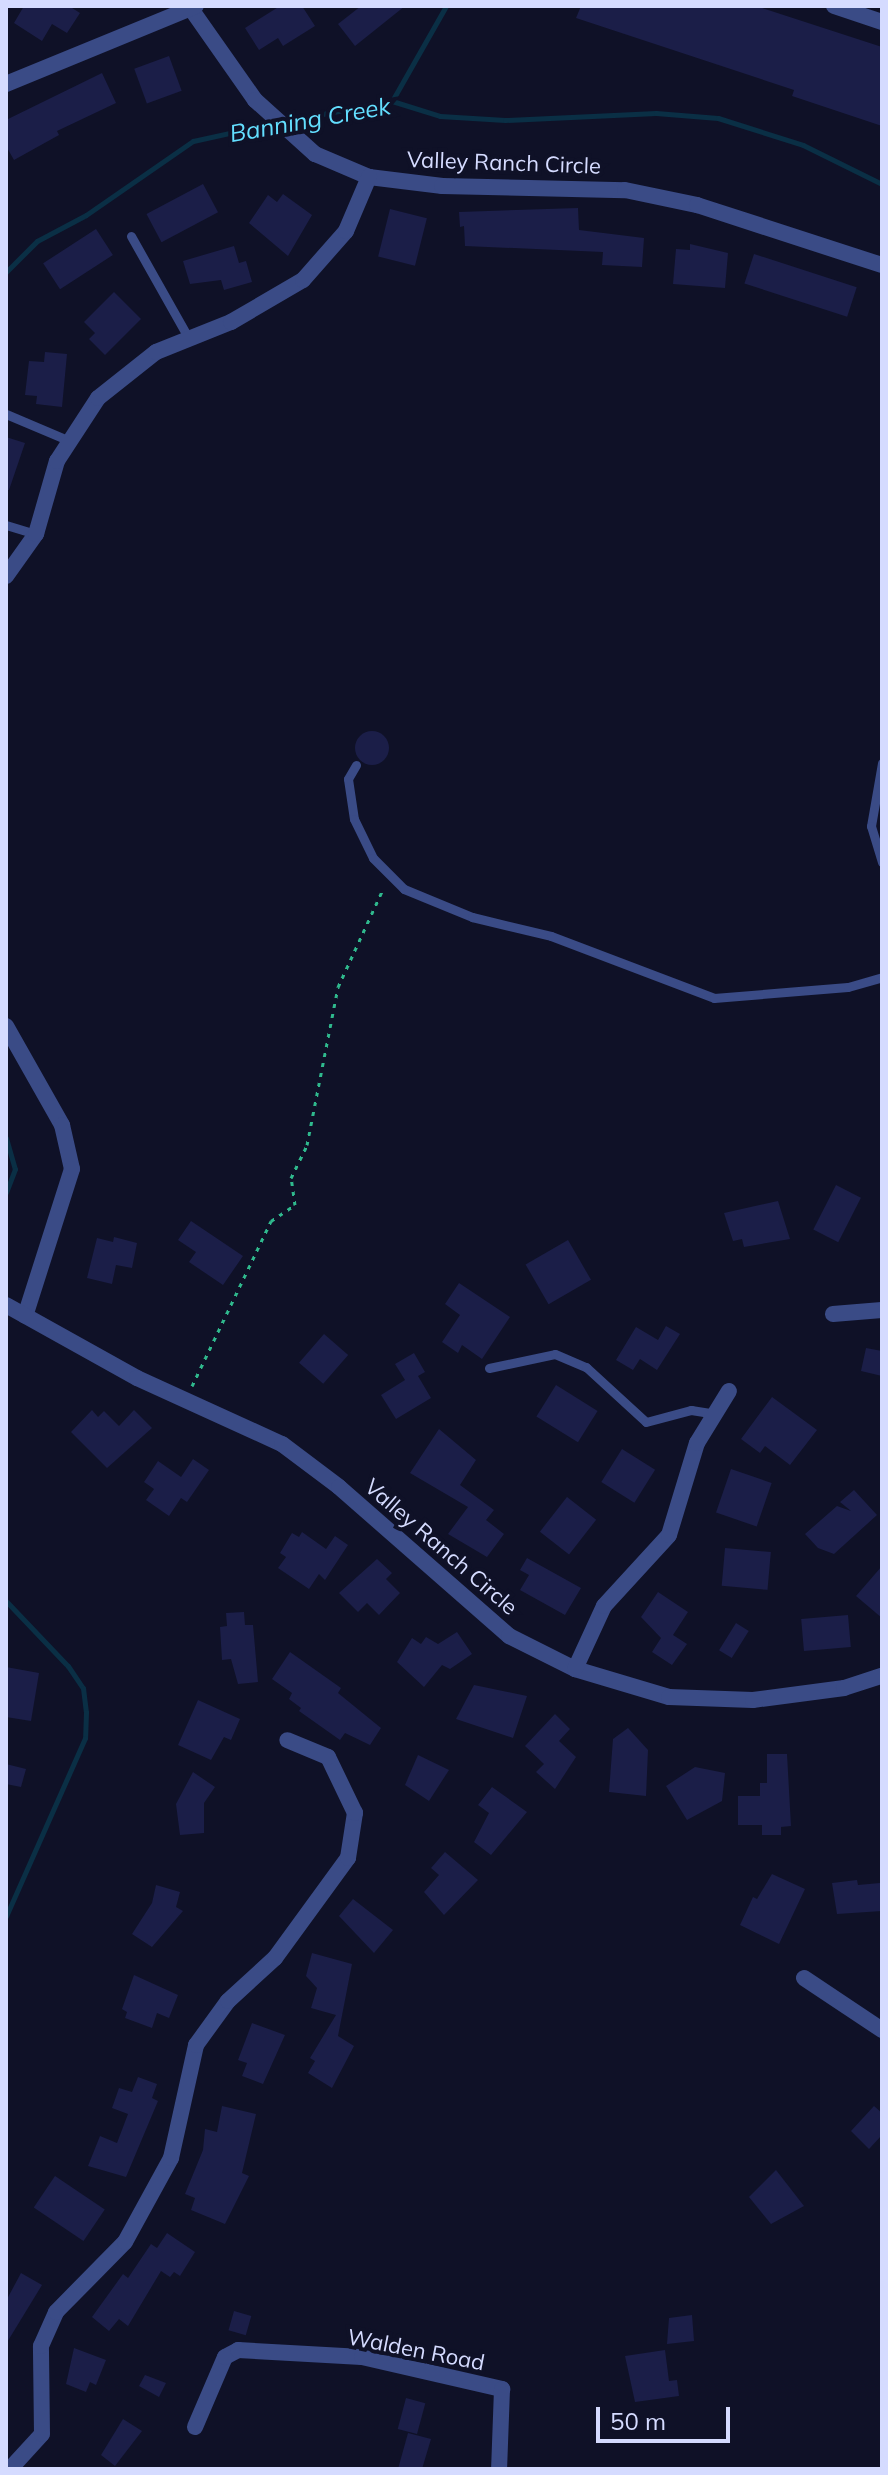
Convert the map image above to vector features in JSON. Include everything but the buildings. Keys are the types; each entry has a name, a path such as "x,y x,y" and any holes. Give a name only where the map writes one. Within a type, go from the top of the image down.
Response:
{"street":[{"path":"834,6 882,22"},
{"path":"6,84 192,7"},
{"name":"Valley Ranch Circle","path":"192,7 255,100 315,154 369,177 442,186 625,190 697,205 882,265"},
{"path":"6,576 36,534 57,461 98,398 156,352 231,322 303,280 346,231 369,177"},
{"path":"6,1026 62,1125 72,1169 25,1316"},
{"name":"Valley Ranch Circle","path":"6,1305 185,1400 282,1444 339,1487 509,1636 575,1669 669,1697 753,1700 844,1688 882,1676"},
{"path":"833,1314 882,1310"},
{"path":"575,1669 604,1606 669,1535 697,1443 729,1391"},
{"path":"10,2469 42,2434 41,2346 56,2312 125,2242 171,2158 196,2045 228,2001 275,1958 348,1858 355,1813 328,1757 287,1740"},
{"path":"804,1978 882,2030"},
{"name":"Walden Road","path":"195,2427 225,2357 238,2350 362,2357 502,2389 499,2469"}],"lane":[{"path":"131,236 189,339"},
{"path":"6,414 70,441"},
{"path":"6,525 36,534"},
{"path":"882,763 871,826 882,862"},
{"path":"356,765 348,779 354,819 373,858 404,889 472,917 551,936 714,998 848,987 882,977"},
{"path":"489,1368 555,1354 586,1367 646,1422 691,1410 715,1414"}],"path":[{"path":"185,1400 271,1221 295,1205 291,1178 307,1145 338,987 390,875"}],"waterway":[{"path":"392,101 446,6"},
{"name":"Banning Creek","path":"285,121 392,101 440,116 505,120 656,113 718,118 803,145 882,184"},
{"name":"Banning Creek","path":"6,272 37,241 86,215 193,141 275,123"},
{"name":"Banning Creek","path":"6,1138 15,1169 6,1192"},
{"name":"Banning Creek","path":"6,1601 68,1666 83,1688 86,1712 85,1738 6,1916"}]}
